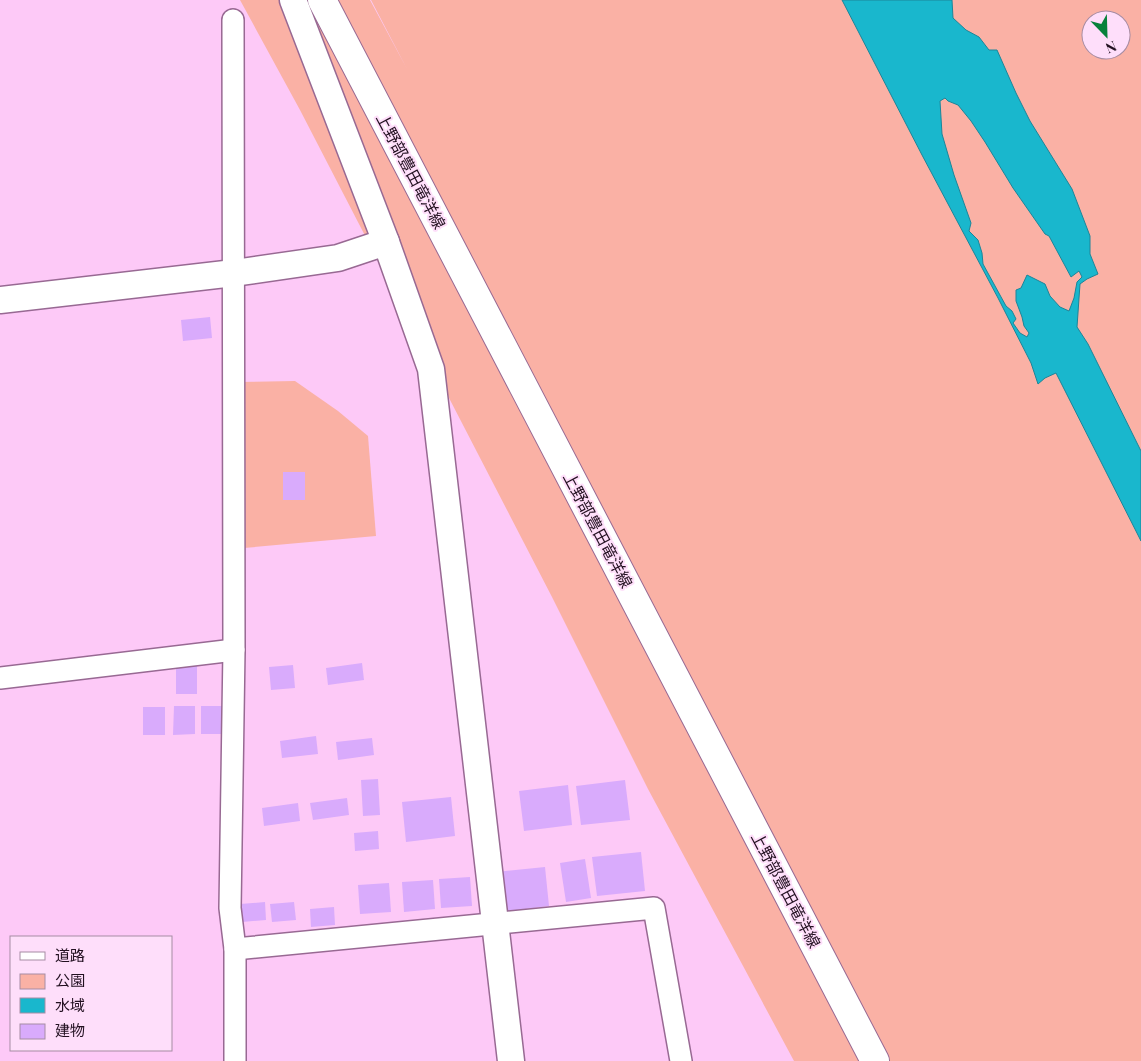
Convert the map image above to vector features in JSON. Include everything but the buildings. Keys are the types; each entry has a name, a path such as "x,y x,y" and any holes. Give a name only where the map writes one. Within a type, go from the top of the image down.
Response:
{"main road":[{"name":"上野部豊田竜洋線","path":"322,0 875,1061"}],"street":[{"path":"293,0 386,242 430,369 511,1061"},
{"path":"233,20 234,650 230,908 235,948 235,1061"},
{"path":"0,300 234,273 338,258 386,242"},
{"path":"0,678 234,650"},
{"path":"235,948 654,908 681,1061"}],"green space":[{"path":"240,0 370,0 407,69 371,0 1141,0 1141,1061 794,1061 648,789 552,597 300,110"},
{"path":"295,381 338,411 368,436 376,536 244,548 234,382"}],"water":[{"path":"842,0 952,0 953,18 966,30 979,37 989,50 997,50 1030,121 1072,189 1090,236 1090,254 1098,274 1080,284 1077,327 1088,344 1141,451 1141,541 1056,373 1038,384 1031,363","holes":["945,98 958,105 971,121 1013,188 1045,234 1049,236 1071,277 1079,271 1082,277 1077,282 1069,311 1060,307 1050,296 1045,284 1027,275 1021,288 1016,290 1016,301 1024,326 1029,333 1027,337 1020,333 1013,323 1016,319 1012,311 1006,306 983,264 978,240 969,231 971,223 942,134 940,101"]}]}
